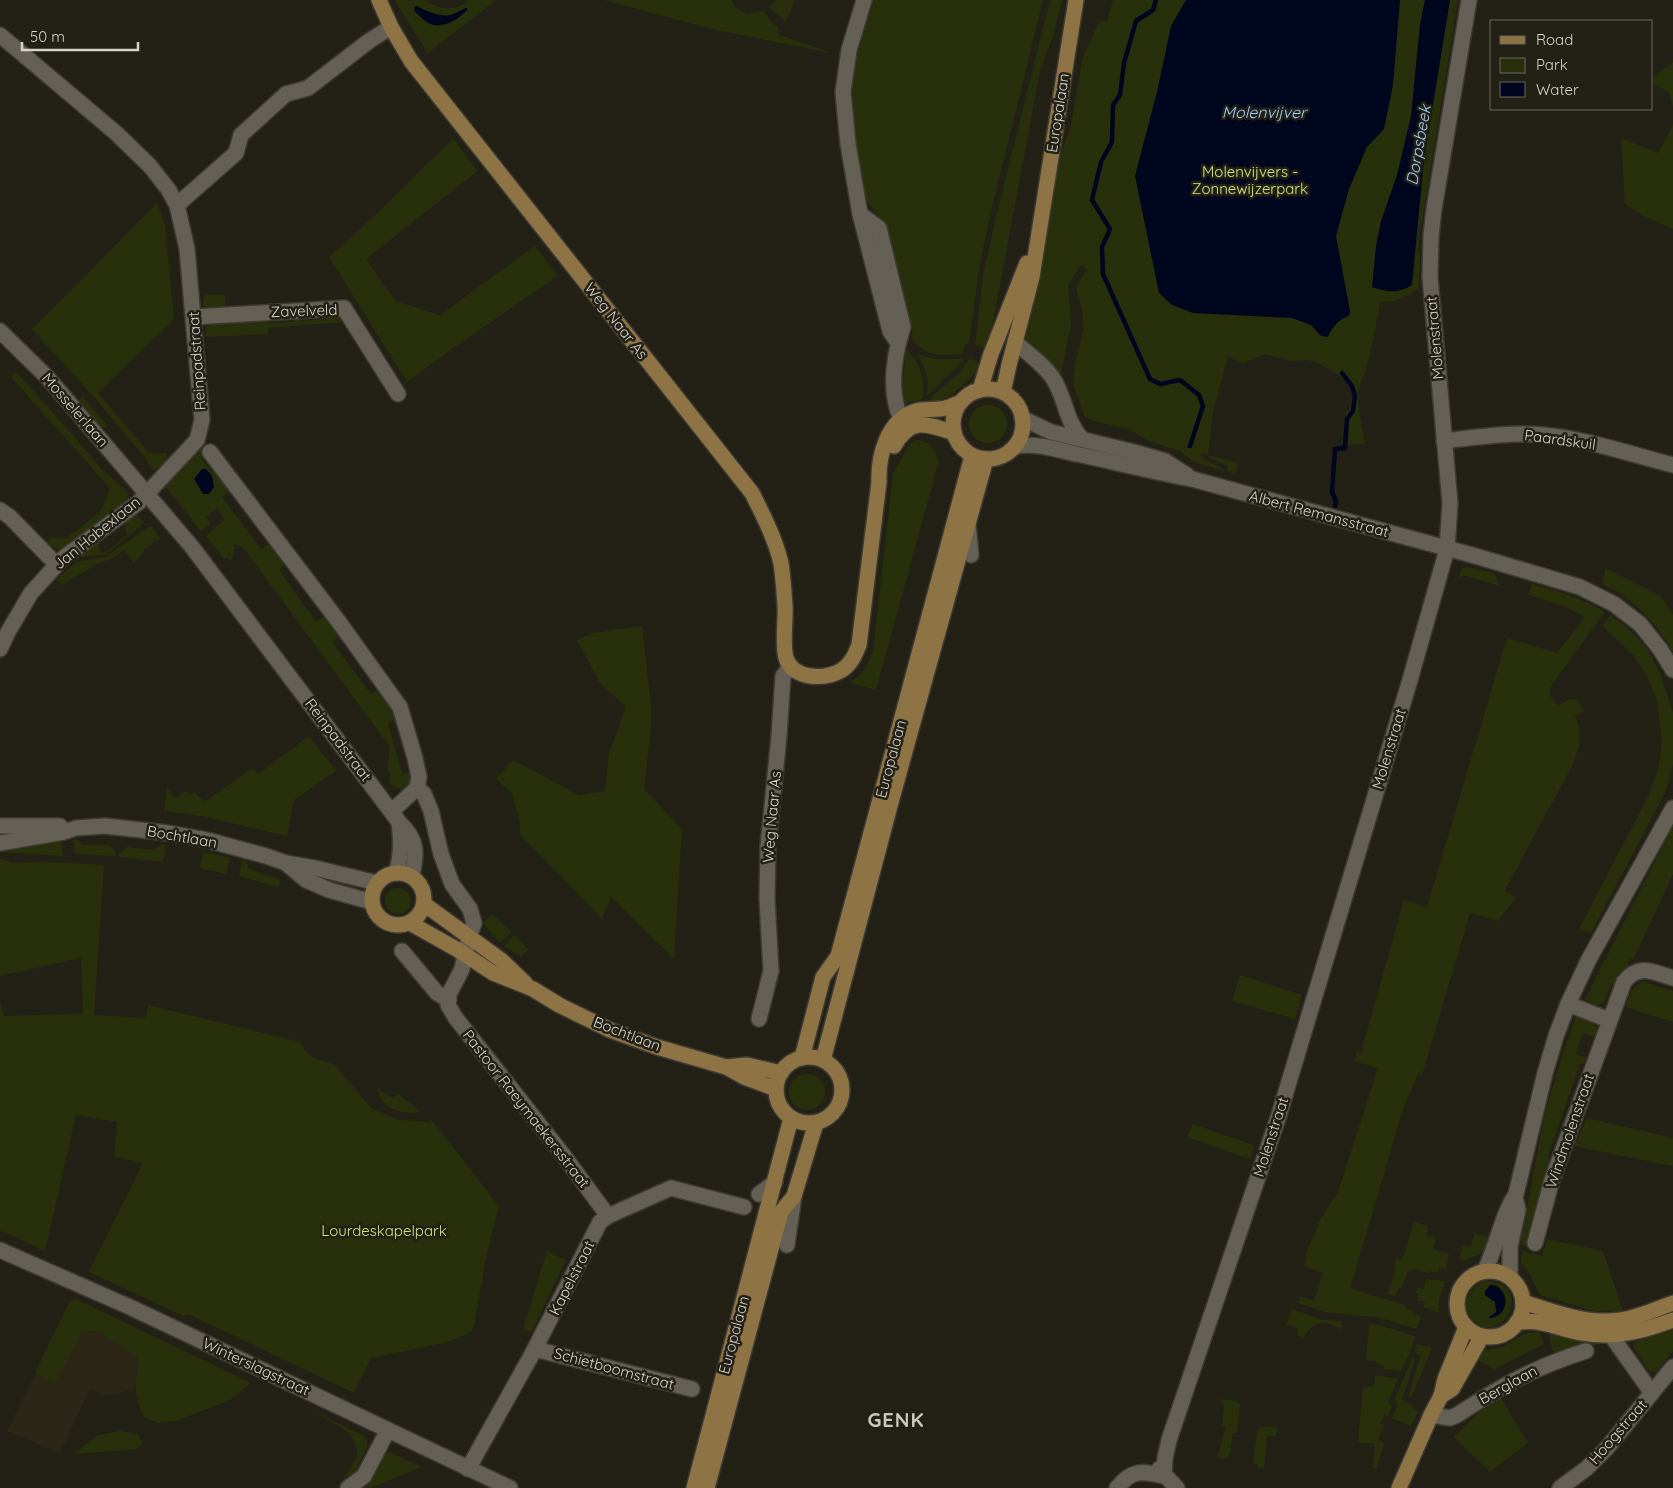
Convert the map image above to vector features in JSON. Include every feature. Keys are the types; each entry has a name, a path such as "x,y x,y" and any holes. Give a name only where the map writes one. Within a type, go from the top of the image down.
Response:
{"main road":[{"name":"Weg Naar As","path":"379,0 390,27 411,62 752,493 768,524 781,563 785,607 786,658 790,666"},
{"name":"Europalaan","path":"1003,392 1032,277 1076,0"},
{"name":"Europalaan","path":"980,390 991,354 1041,226"},
{"path":"790,666 798,673 811,676 841,670 854,658 859,645 879,482 905,423 915,411 948,408 961,402 973,392 980,390 1003,392 1019,407 1022,418 1022,433 1016,446 1002,456 979,457 964,450 954,433 953,422 955,412 961,402"},
{"path":"905,423 924,424 954,433"},
{"name":"Europalaan","path":"823,1060 891,802 968,523 979,457"},
{"name":"Europalaan","path":"802,1058 823,977 838,956 979,457"},
{"path":"372,902 372,892 384,876 396,872 412,876 422,888 424,904 417,918 410,923"},
{"name":"Bochtlaan","path":"372,902 374,912 381,920 390,925 400,926 410,923 430,933 493,973 532,989 559,1005 610,1030 657,1047 726,1067 744,1077 776,1089"},
{"name":"Bochtlaan","path":"424,904 501,960 532,989"},
{"path":"809,1057 823,1060 839,1076 842,1087 841,1096 834,1112 827,1118 816,1123 799,1122 791,1118 779,1106 776,1089 777,1080 786,1066 802,1058 809,1057"},
{"name":"Bochtlaan","path":"726,1067 747,1065 781,1073"},
{"name":"Europalaan","path":"694,1488 791,1118"},
{"name":"Europalaan","path":"707,1488 781,1212 794,1196 816,1123"},
{"path":"1485,1270 1502,1272 1510,1277 1521,1292 1523,1302 1522,1313 1517,1322 1508,1332 1495,1337 1482,1336 1466,1328 1459,1317 1456,1305 1458,1293 1464,1282 1474,1274 1485,1270"},
{"path":"1523,1302 1611,1328 1633,1317 1673,1303"},
{"path":"1517,1322 1535,1322 1582,1333 1611,1328 1656,1326 1673,1320"},
{"path":"1399,1488 1441,1396 1445,1379 1466,1328"},
{"path":"1441,1396 1452,1389 1482,1336"}],"street":[{"path":"864,0 849,50 843,92 848,144 860,214 890,331 898,343 894,390 897,410 905,423"},
{"name":"Molenstraat","path":"1160,1470 1169,1440 1195,1380 1258,1178 1297,1033 1410,680 1447,549 1450,503 1430,277 1431,236 1469,0"},
{"path":"177,205 236,153 241,135 286,94 308,88 369,40 390,27"},
{"name":"Reinpadstraat","path":"0,35 116,133 150,166 168,189 177,205 187,249 202,420 197,440 147,493 192,547 396,817 409,831 414,840 416,854 412,876"},
{"name":"Zavelveld","path":"194,317 344,308 398,394"},
{"name":"Mosselerlaan","path":"0,331 48,378 147,493"},
{"path":"1015,342 1044,368 1053,379 1072,430 1082,439"},
{"name":"Albert Remansstraat","path":"1022,418 1051,432 1165,461 1192,478"},
{"name":"Paardskuil","path":"1444,441 1512,434 1542,435 1576,439 1673,465"},
{"name":"Albert Remansstraat","path":"1016,446 1037,445 1160,473 1192,478 1580,587 1626,611 1640,624 1660,649 1673,670"},
{"path":"210,452 345,630 400,707 415,758 418,778 416,788 396,817 401,856 396,872"},
{"name":"Jan Habexlaan","path":"0,649 31,593 56,564 134,506 147,493"},
{"path":"0,510 10,517 56,564"},
{"path":"968,523 971,555"},
{"name":"Weg Naar As","path":"759,1019 771,971 767,899 768,846 780,728 783,676 790,666"},
{"path":"416,788 424,794 431,811 441,854 452,884 470,909 474,923 462,969 449,994 449,1000"},
{"path":"1485,1270 1494,1251 1510,1204 1516,1194 1545,1073 1568,1004 1588,961 1673,808"},
{"name":"Bochtlaan","path":"0,826 65,826 76,828 105,826 168,833 207,840 286,863 377,883"},
{"name":"Bochtlaan","path":"0,843 64,832 76,828"},
{"name":"Bochtlaan","path":"286,863 306,880 372,902"},
{"name":"Pastoor Raeymaekersstraat","path":"402,951 437,993 449,1000 448,1005 455,1017 564,1156 608,1216"},
{"name":"Windmolenstraat","path":"1536,1243 1552,1180 1624,982 1631,973 1644,970 1673,978"},
{"path":"1568,1004 1609,1020"},
{"path":"760,1194 775,1182"},
{"name":"Kapelstraat","path":"468,1469 535,1349 600,1222 608,1216 671,1188 744,1207"},
{"path":"1510,1277 1510,1246 1518,1210 1516,1194"},
{"name":"Europalaan","path":"787,1245 794,1196"},
{"name":"Winterslagstraat","path":"0,1250 132,1308 510,1488"},
{"name":"Hoogstraat","path":"1611,1328 1652,1393"},
{"name":"Schietboomstraat","path":"535,1349 692,1389"},
{"name":"Berglaan","path":"1431,1416 1450,1418 1457,1416 1519,1376 1553,1361 1586,1351"},
{"name":"Hoogstraat","path":"1560,1488 1587,1468 1607,1448 1673,1367"},
{"path":"348,1488 364,1476 388,1430"},
{"path":"1117,1488 1125,1478 1136,1473 1160,1470 1177,1488"}],"shaded area":[{"path":"109,1331 139,1349 135,1389 117,1394 102,1395 90,1389 60,1453 7,1431 39,1366 78,1332"}],"green space":[{"path":"396,0 425,0 441,8 453,8 469,0 496,0 428,53"},
{"path":"604,0 732,0 734,6 747,14 764,11 770,21 778,27 779,35 835,54 712,29"},
{"path":"776,0 795,0 786,22 769,7"},
{"path":"874,0 1043,0 992,207 980,263 969,342 965,345 962,354 941,355 930,353 913,341 912,329 884,222 865,199 856,143 852,87 859,45"},
{"path":"1050,0 1062,0 1053,36 1040,71 993,322 985,348 975,345 983,275"},
{"name":"Molenvijvers - Zonnewijzerpark","path":"1113,0 1458,0 1422,221 1420,223 1418,252 1420,254 1419,288 1401,299 1380,302 1365,373 1359,388 1359,408 1365,444 1343,445 1346,412 1349,410 1353,397 1352,390 1347,381 1318,363 1308,360 1291,361 1266,354 1243,363 1228,356 1213,412 1208,455 1201,454 1202,458 1223,469 1223,471 1194,462 1180,451 1149,441 1129,429 1085,417 1073,381 1084,328 1077,285 1087,270 1081,265 1068,284 1071,324 1060,380 1027,346 1024,340 1024,332 1057,165 1071,126 1083,56 1099,22 1105,20 1107,22"},
{"path":"1673,62 1673,106 1669,92 1653,84 1653,78"},
{"path":"1673,125 1673,229 1644,216 1625,204 1621,138 1658,153"},
{"path":"453,139 478,171 366,259 395,301 440,315 535,246 558,276 407,382 329,257"},
{"path":"157,203 165,224 174,319 98,393 149,453 167,453 167,461 159,468 152,470 148,461 94,397 32,329"},
{"path":"225,295 225,310 203,306 203,296"},
{"path":"327,314 341,317 344,322 268,328 268,334 205,337 206,327 211,325 211,322 266,319 267,323 294,322 294,317 299,316 299,321 326,319"},
{"path":"906,349 915,360 921,372 923,392 922,399 905,404 901,398"},
{"path":"918,354 934,359 965,359 927,396 928,378"},
{"path":"970,358 981,364 973,376 951,395 936,402 930,402 931,397 960,372"},
{"path":"16,372 103,471 129,493 123,508 71,548 58,548 46,542 53,536 55,538 67,538 86,523 101,510 110,488 11,377"},
{"path":"83,397 107,425 102,429 77,401"},
{"path":"988,405 1002,410 1007,424 1002,438 988,443 974,438 969,424 974,410"},
{"path":"917,440 930,445 935,451 938,464 876,690 850,683 864,671 873,652 893,474 909,444"},
{"path":"199,447 205,454 201,458 211,472 216,469 231,489 222,497 261,549 271,543 287,563 279,570 316,622 326,616 341,634 332,642 371,694 381,688 390,702 398,719 388,723 402,774 413,771 411,786 402,792 400,788 394,787 389,782 391,773 387,771 390,747 242,546 235,545 230,561 227,557 224,559 206,536 225,519 217,509 206,517 211,524 201,531 164,485"},
{"path":"1208,455 1238,463 1235,473 1227,472 1228,466 1210,458"},
{"path":"134,514 144,523 106,554 75,558 98,540 101,553 106,552 127,535 124,521"},
{"path":"148,527 152,527 160,538 145,549 140,557 133,562 124,550 113,558 97,564 62,585 56,580 76,562 106,557"},
{"path":"1468,567 1494,573 1500,586 1463,575 1458,578 1462,568"},
{"path":"1605,568 1661,596 1673,615 1673,652 1645,614 1619,593 1603,585"},
{"path":"1532,584 1579,599 1605,612 1550,687 1551,697 1559,705 1570,699 1578,700 1585,711 1575,715 1580,736 1576,755 1571,768 1505,890 1516,898 1498,921 1470,913 1422,1075 1418,1074 1402,1112 1351,1286 1352,1289 1405,1305 1405,1308 1413,1311 1413,1314 1421,1316 1417,1329 1381,1318 1325,1312 1298,1303 1300,1296 1314,1301 1322,1273 1304,1266 1307,1251 1321,1218 1338,1192 1378,1068 1354,1061 1357,1052 1361,1053 1404,900 1427,907 1507,638 1557,653 1585,617 1566,607 1528,595"},
{"path":"1610,615 1628,628 1647,648 1660,673 1673,713 1673,764 1665,793 1591,933 1579,929 1650,793 1659,765 1662,742 1657,701 1647,676 1633,655 1603,626"},
{"path":"642,626 651,706 651,728 644,789 682,829 674,959 611,897 602,919 520,834 520,822 512,793 496,779 513,760 579,795 605,791 609,753 626,707 600,683 577,640 593,633"},
{"path":"309,736 336,771 294,800 287,836 201,816 164,811 167,788 175,799 186,791 190,795 195,792 204,802 253,768 258,774"},
{"path":"1673,825 1673,874 1634,958 1629,960 1628,968 1620,975 1615,985 1611,984 1604,1003 1596,1005 1585,1000"},
{"path":"76,839 83,845 109,845 116,852 115,856 75,854 73,840"},
{"path":"61,840 63,856 0,852 0,849"},
{"path":"160,845 166,845 163,862 119,857 119,853 127,847 154,850"},
{"path":"203,852 230,858 226,874 200,868"},
{"name":"Lourdeskapelpark","path":"0,859 12,863 44,862 104,865 94,1015 146,1018 148,1005 300,1042 312,1057 335,1065 371,1108 399,1120 428,1122 431,1119 499,1206 486,1257 474,1327 470,1333 445,1343 371,1358 354,1393 188,1314 183,1316 89,1272 143,1163 114,1157 117,1122 76,1115 45,1251 0,1230 0,1002 4,1016 83,1014 81,958 0,976"},
{"path":"242,860 246,861 249,869 281,880 278,887 239,876"},
{"path":"398,888 408,891 411,901 408,911 398,914 388,911 385,901 388,891"},
{"path":"492,914 511,932 500,943 483,923"},
{"path":"515,935 528,949 521,957 504,946"},
{"path":"1240,975 1302,995 1295,1019 1232,1001"},
{"path":"1643,982 1673,991 1673,1022 1626,1007 1633,989"},
{"path":"1579,1016 1594,1024 1598,1030 1596,1038 1583,1033 1576,1054 1588,1058 1588,1062 1580,1064 1548,1156 1552,1163 1538,1249 1520,1245 1544,1117 1562,1056 1576,1017"},
{"path":"807,1074 814,1075 820,1079 824,1085 824,1099 820,1105 814,1109 807,1110 800,1109 794,1105 790,1099 789,1092 790,1085 794,1079 800,1075"},
{"path":"377,1088 393,1098 398,1094 421,1112 406,1112 393,1109 383,1102"},
{"path":"1587,1118 1673,1138 1673,1166 1574,1146"},
{"path":"1193,1124 1255,1146 1250,1159 1187,1137"},
{"path":"1414,1222 1428,1226 1426,1235 1436,1238 1433,1249 1449,1254 1446,1270 1439,1268 1438,1273 1429,1271 1428,1273 1413,1269 1412,1271 1408,1270 1402,1288 1399,1288 1394,1296 1388,1294 1396,1267 1394,1266 1396,1258 1402,1260"},
{"path":"1475,1233 1488,1237 1483,1253 1462,1261 1459,1258 1463,1245 1470,1247"},
{"path":"1547,1239 1603,1251 1623,1311 1594,1311 1543,1296 1539,1293 1530,1274 1521,1263 1522,1251 1542,1256"},
{"path":"547,1251 566,1260 531,1333 523,1329"},
{"path":"1426,1279 1445,1281 1439,1300 1439,1313 1423,1307 1425,1302 1417,1300 1418,1293 1415,1293 1417,1288 1424,1289"},
{"path":"1485,1281 1500,1284 1509,1291 1512,1301 1509,1312 1503,1321 1495,1327 1484,1327 1473,1320 1466,1309 1467,1297 1470,1292"},
{"path":"76,1299 251,1383 230,1400 176,1421 158,1423 144,1417 138,1401 136,1387 138,1357 117,1342 95,1331 82,1332 55,1383 35,1373 70,1301"},
{"path":"1292,1309 1323,1320 1342,1321 1341,1330 1330,1324 1320,1323 1312,1327 1304,1337 1298,1337 1297,1328 1286,1325"},
{"path":"1369,1324 1379,1325 1415,1336 1401,1371 1384,1369 1384,1365 1376,1364 1376,1359 1374,1361 1366,1360"},
{"path":"1673,1330 1673,1351 1656,1372 1649,1371 1633,1346 1636,1341"},
{"path":"1539,1331 1544,1344 1493,1370 1477,1360 1480,1352 1503,1347 1524,1334"},
{"path":"1549,1333 1590,1340 1604,1343 1555,1356"},
{"path":"1417,1344 1432,1348 1411,1398 1408,1397 1421,1355 1415,1352"},
{"path":"1412,1358 1415,1359 1402,1400 1413,1405 1412,1408 1418,1411 1411,1426 1392,1418 1398,1403 1394,1401"},
{"path":"1375,1375 1398,1379 1388,1403 1392,1406 1388,1416 1384,1415 1380,1424 1384,1425 1378,1440 1384,1443 1377,1468 1373,1468 1375,1444 1358,1442 1363,1388 1368,1386 1374,1387"},
{"path":"1501,1398 1528,1443 1490,1472 1454,1437 1477,1414"},
{"path":"1219,1399 1236,1401 1240,1404 1237,1433 1233,1433 1229,1456 1223,1459 1217,1458 1226,1427 1222,1425 1224,1409 1222,1402 1218,1401"},
{"path":"309,1409 362,1435 367,1440 367,1447 354,1473 343,1478 353,1465 357,1454 356,1444 351,1436 332,1422"},
{"path":"1262,1426 1277,1427 1276,1436 1267,1436 1264,1469 1257,1467 1257,1464 1253,1463 1257,1430"},
{"path":"120,1431 138,1434 142,1443 136,1449 74,1454 98,1435"},
{"path":"389,1452 422,1467 371,1488 365,1488 382,1459"}],"water":[{"name":"Molenvijver","path":"1186,0 1400,0 1393,85 1384,129 1367,147 1349,189 1336,236 1350,311 1349,316 1336,324 1328,337 1321,336 1311,325 1292,318 1193,313 1172,305 1159,293 1135,176 1157,92 1171,26"},
{"path":"1425,0 1450,0 1424,160 1412,285 1402,290 1387,291 1372,287 1376,246 1381,221 1397,175 1411,116 1420,24"},
{"path":"417,6 428,12 441,15 450,15 466,8 468,9 450,23 433,25 415,12 414,7"},
{"path":"202,469 206,469 212,476 214,487 209,494 203,494 194,479"},
{"path":"1490,1285 1496,1286 1501,1290 1506,1301 1502,1313 1496,1317 1488,1318 1496,1312 1495,1302 1485,1295 1485,1291"}],"waterway":[{"path":"1156,0 1153,10 1136,21 1124,63 1120,95 1113,105 1112,142 1101,162 1092,200 1110,229 1102,247 1103,274 1150,379 1160,384 1180,380 1199,395 1203,406 1190,446"},
{"name":"Dorpsbeek","path":"1335,506 1336,501 1332,492 1335,449 1345,448 1347,419 1353,411 1355,396 1352,386 1342,373"}],"district":[{"name":"GENK","path":"896,1420"}]}
